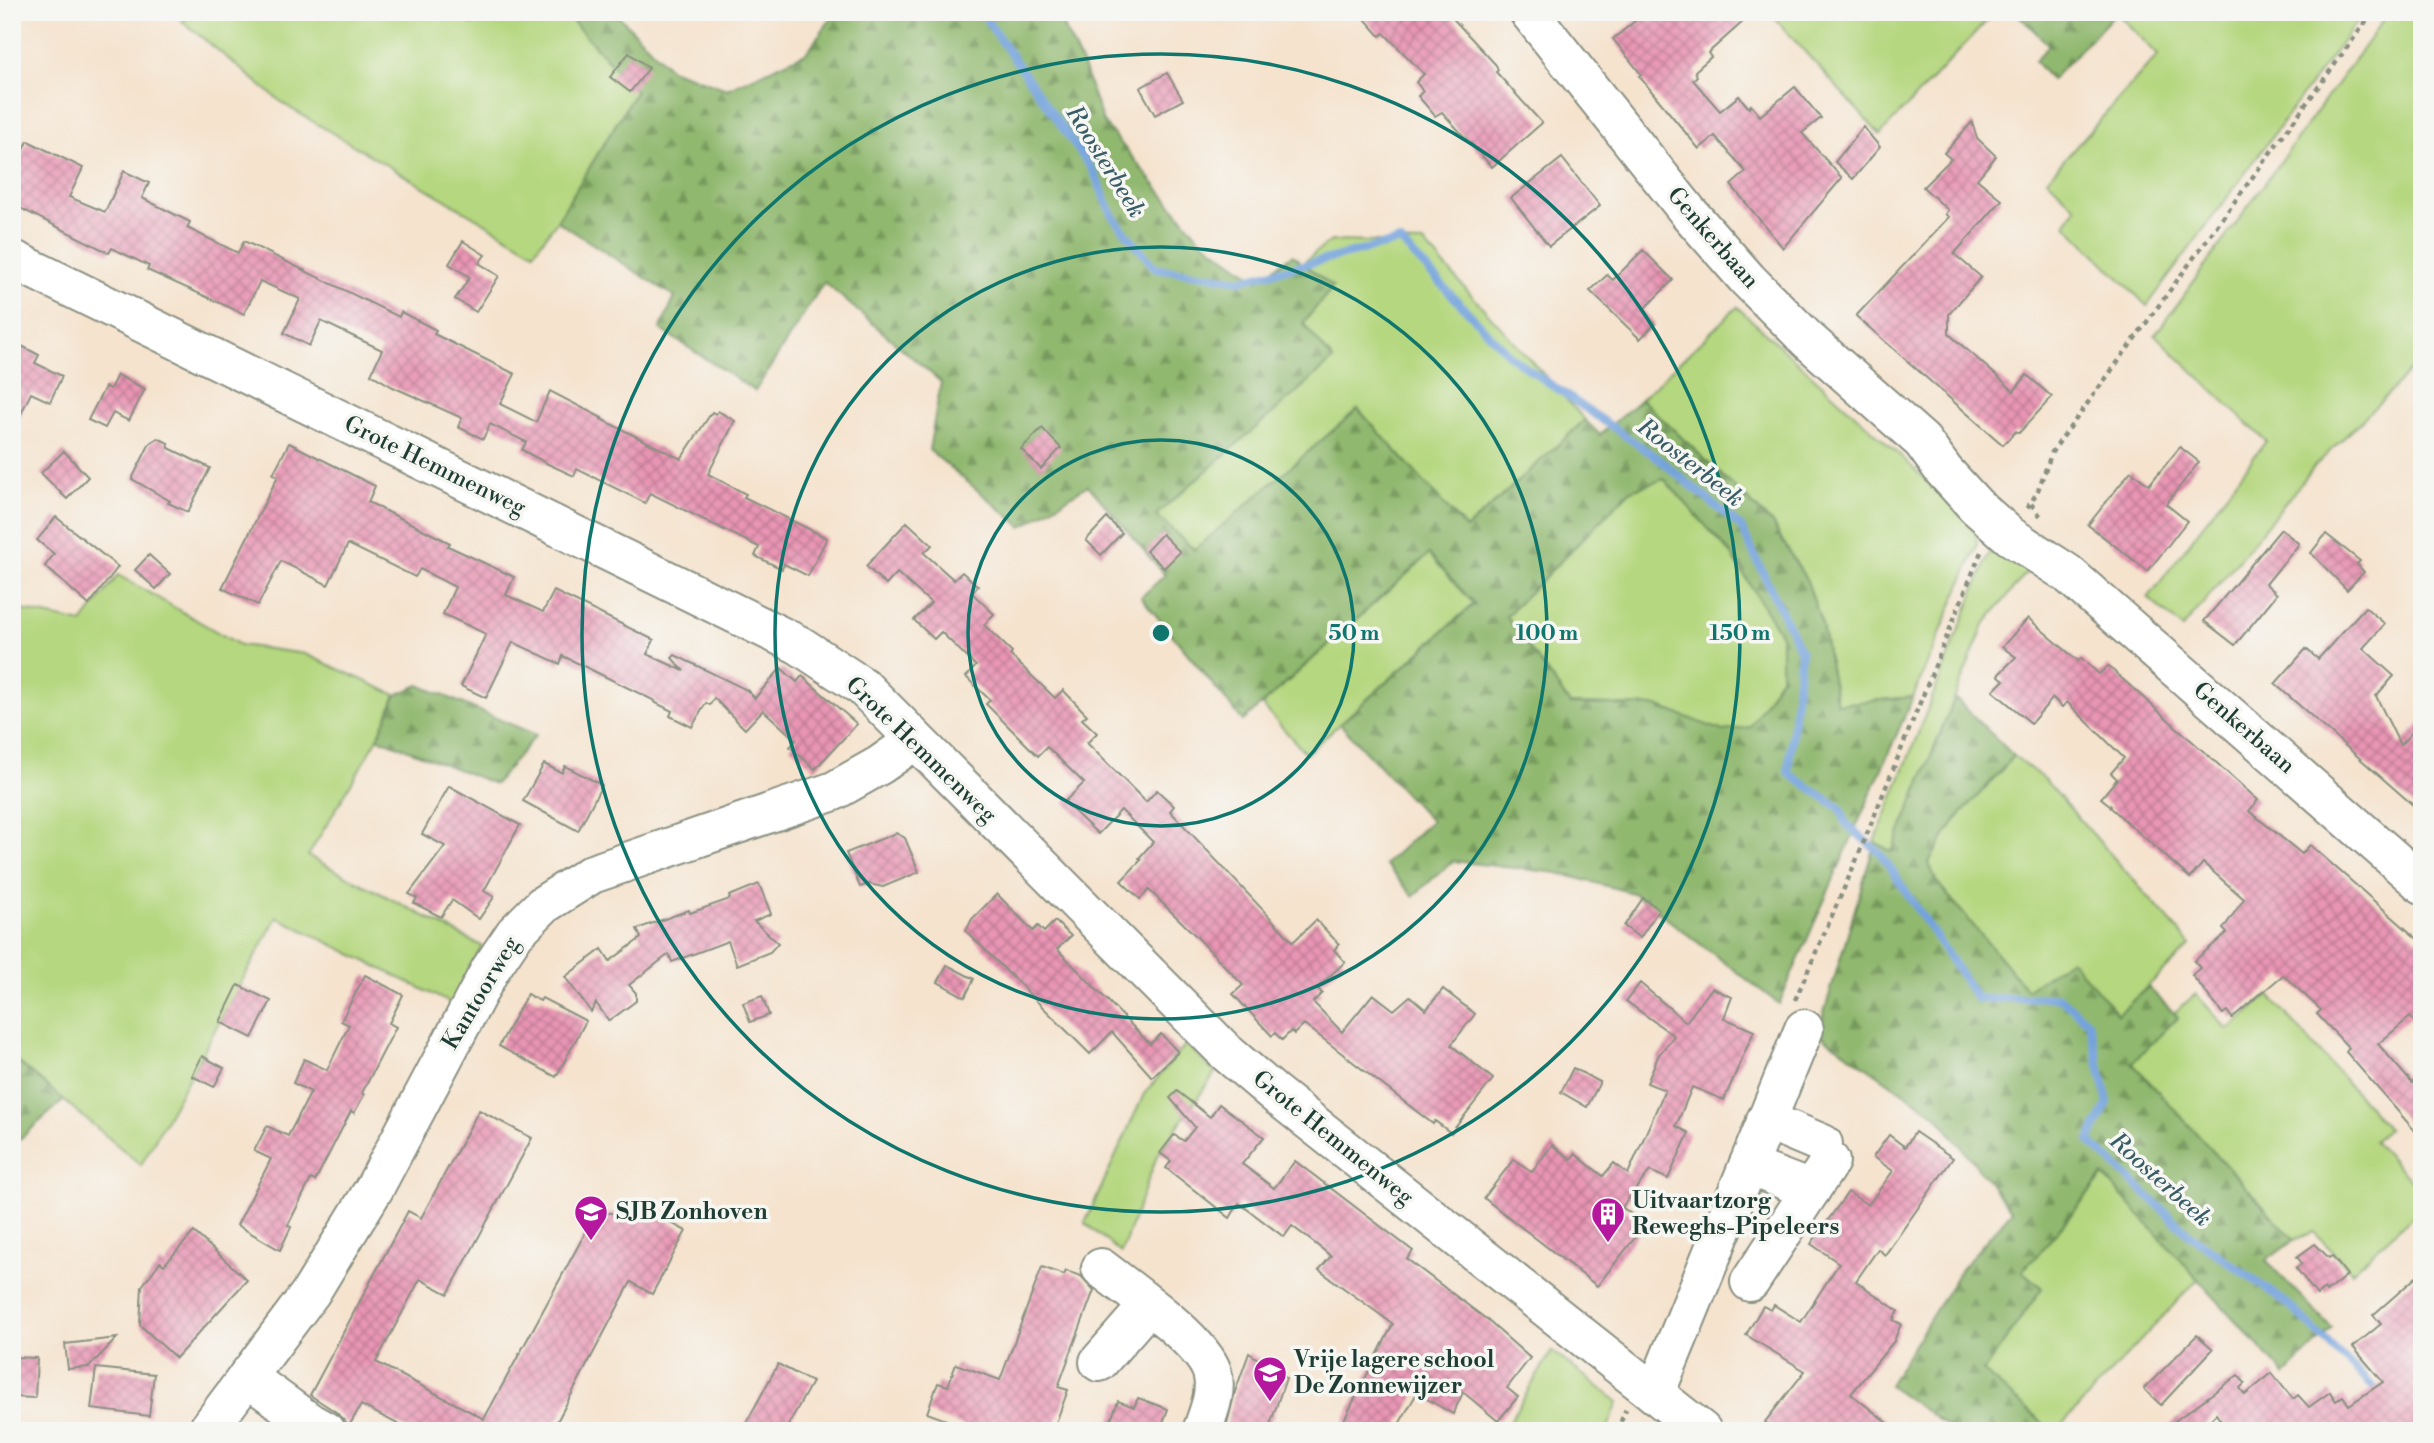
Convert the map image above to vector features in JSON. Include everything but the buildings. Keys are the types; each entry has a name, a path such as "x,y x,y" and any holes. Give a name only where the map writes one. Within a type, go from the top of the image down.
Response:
{"street":[{"name":"Genkerbaan","path":"1529,12 1689,212 1748,280 1808,340 1922,441 1948,455 2023,512 2053,545 2067,573 2422,884"},
{"name":"Grote Hemmenweg","path":"12,259 799,645 863,687 1227,1053 1702,1431"},
{"name":"Kantoorweg","path":"207,1431 311,1292 375,1187 490,970 515,933 543,905 592,874 834,791 880,765 914,741"},
{"path":"1655,1394 1804,1029"},
{"path":"1766,1120 1821,1165"},
{"path":"1748,1166 1821,1165"},
{"path":"1750,1282 1821,1165"},
{"path":"1101,1268 1199,1349 1213,1373 1212,1405 1202,1431"},
{"path":"1099,1362 1148,1306"},
{"path":"247,1377 325,1431"}],"path":[{"path":"2031,504 2052,452 2373,12"},
{"path":"1856,861 1983,546"}],"green space":[{"path":"196,12 458,12 471,24 484,12 564,12 636,91 557,221 534,252 285,105 182,21"},
{"path":"564,12 615,12 670,69 727,89 806,53 836,12 1056,12 1082,64 1103,122 1200,239 1258,280 1292,255 1333,287 1303,323 1333,360 1156,515 1194,550 1358,409 1466,529 1585,420 1600,435 1641,399 1771,522 1807,581 1822,625 1837,704 1913,697 1779,1004 1633,893 1558,873 1453,861 1413,896 1385,864 1431,821 1340,724 1474,604 1429,554 1243,721 1141,597 1165,575 1088,485 1022,527 929,450 941,382 824,282 755,391 660,329 675,297 557,221 636,91","holes":["1664,479 1732,555 1781,635 1781,677 1750,727 1723,731 1657,706 1570,704 1506,616 1631,490"]},
{"path":"1769,12 1995,12 1880,135"},
{"path":"2015,12 2116,13 2051,80 2035,61 2049,45"},
{"path":"2116,12 2364,12 2147,306 2065,224 2076,208 2047,179 2158,55"},
{"path":"2389,12 2422,12 2422,356 2392,390 2314,467 2183,628 2148,598 2266,441 2155,335"},
{"path":"1331,241 1424,243 1585,420 1466,529 1358,409 1195,550 1155,515 1333,360 1303,323 1332,287 1302,263"},
{"path":"1737,307 1904,459 1976,529 1977,546 1913,697 1837,705 1822,625 1807,581 1771,522 1641,399"},
{"path":"1664,479 1732,555 1781,635 1781,677 1750,727 1723,732 1657,706 1570,704 1506,616 1631,490"},
{"path":"1993,544 2030,568 1984,625 1892,852 1875,842"},
{"path":"1429,554 1474,603 1306,754 1262,705"},
{"path":"118,575 240,645 305,654 396,695 378,738 308,856 482,946 452,1004 277,917 141,1165 12,1057 12,608 82,623"},
{"path":"419,685 536,735 495,784 378,738 396,695"},
{"path":"1955,698 2014,756 1953,823 1929,862 1936,881 2027,990 2070,959 2118,1014 2148,987 2178,1017 2132,1063 2294,1240 2266,1261 2332,1328 2285,1375 2103,1175 2022,1271 2042,1288 1983,1371 2052,1431 1954,1431 1889,1385 1961,1269 2012,1211 1937,1116 1818,1033 1875,842 1892,852"},
{"path":"2014,756 2045,780 2191,945 2118,1015 2027,990 1936,881 1929,862 1953,823"},
{"path":"2196,994 2228,1030 2269,995 2388,1129 2374,1141 2422,1191 2422,1207 2352,1272 2314,1232 2294,1240 2132,1063 2178,1017 2174,1013"},
{"path":"1186,1044 1215,1073 1157,1156 1121,1253 1085,1223 1144,1094"},
{"path":"12,1057 64,1100 12,1146"},
{"path":"2104,1175 2198,1279 2056,1431 2052,1431 1983,1372 2042,1288 2021,1271"},
{"path":"1552,1351 1618,1402 1607,1431 1504,1431"}],"waterway":[{"name":"Roosterbeek","path":"981,12 1093,171 1114,218 1155,268 1241,280 1400,241 1511,357 1659,459 1741,527 1801,652 1788,773 1841,809 1846,824 1881,854 1977,999 2059,997 2089,1023 2108,1102 2089,1141 2189,1234 2288,1304 2373,1387"}],"place":[{"name":"SJB Zonhoven","path":"591,1242"},
{"name":"Uitvaartzorg Reweghs-Pipeleers","path":"1608,1244"},
{"name":"Vrije lagere school De Zonnewijzer","path":"1270,1403"}]}
